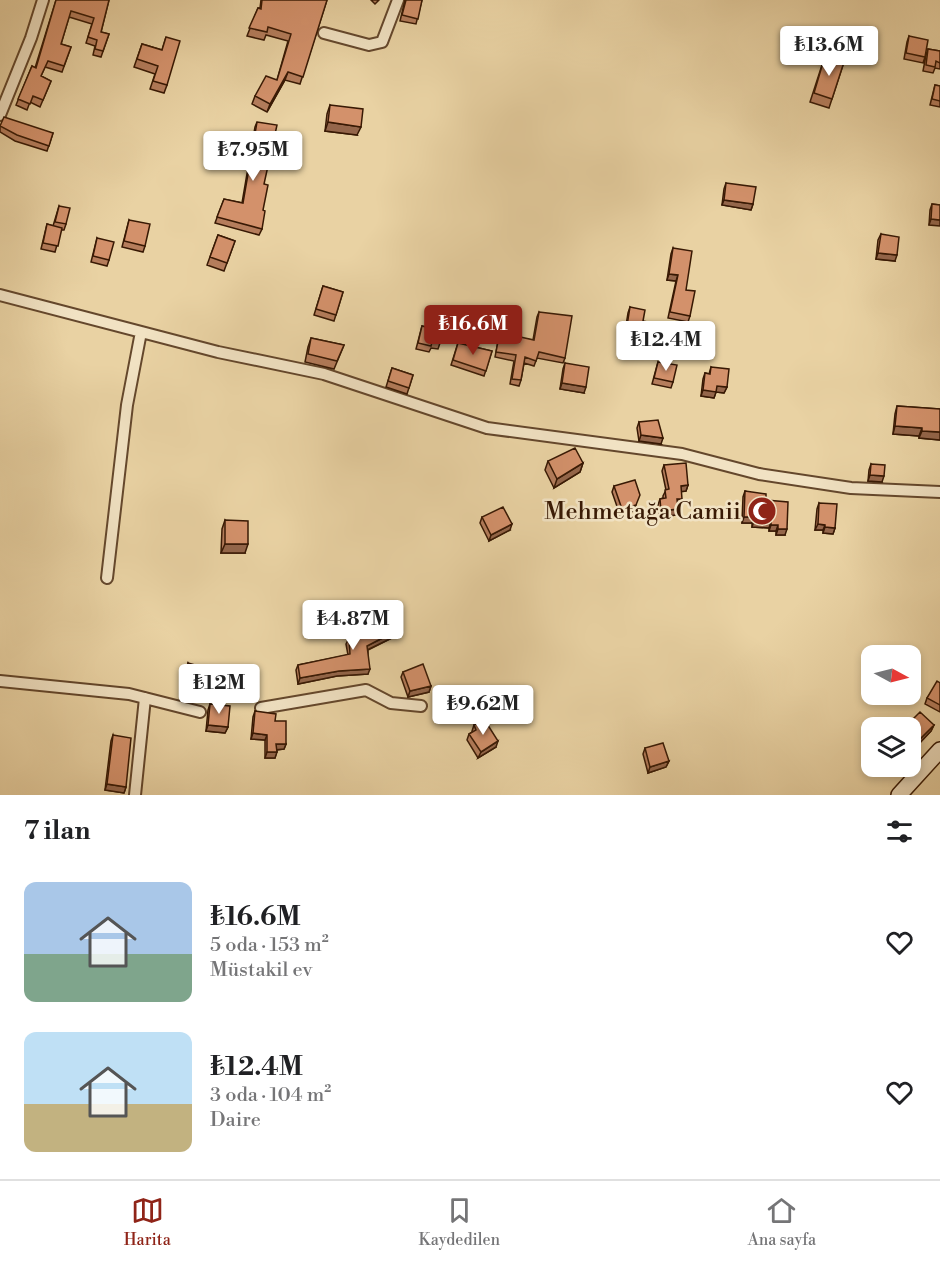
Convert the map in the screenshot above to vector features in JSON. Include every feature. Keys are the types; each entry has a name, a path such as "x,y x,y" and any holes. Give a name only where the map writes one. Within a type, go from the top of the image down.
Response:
{"street":[{"path":"0,115 31,38 43,0"},
{"path":"324,33 369,45 382,42 398,0"},
{"path":"0,295 237,357 324,374 487,428 682,454 759,474 850,488 940,492"},
{"path":"107,578 127,405 141,332"},
{"path":"0,681 129,694 200,712"},
{"path":"261,708 366,690 391,703 421,706"},
{"path":"135,795 145,698"},
{"path":"899,795 940,750"}],"building":[{"path":"56,0 109,0 101,32 109,34 103,51 95,49 97,40 88,37 94,18 71,11 61,44 71,47 64,66 48,61 41,76 51,81 43,100 33,96 30,104 18,99 32,66 36,68"},
{"path":"262,0 327,0 303,77 288,72 270,104 255,96 266,76 277,80 291,34 268,27 267,32 249,28 258,8 261,9"},
{"path":"406,0 422,0 418,19 402,15"},
{"path":"909,36 928,40 925,57 906,53"},
{"path":"166,37 180,41 167,85 153,81 158,66 137,59 142,44 162,50"},
{"path":"928,49 940,51 940,63 936,61 935,67 926,65"},
{"path":"825,56 844,62 832,99 814,93"},
{"path":"935,85 940,86 940,101 932,99"},
{"path":"330,105 363,109 361,127 328,122"},
{"path":"4,117 53,133 49,146 17,135 0,126"},
{"path":"257,122 277,125 264,184 268,185 262,229 217,217 224,199 243,203"},
{"path":"726,183 756,187 753,204 724,200"},
{"path":"932,204 940,205 940,220 931,219"},
{"path":"59,206 70,208 66,224 55,222"},
{"path":"129,220 150,224 145,246 124,241"},
{"path":"47,224 62,228 58,246 43,243"},
{"path":"881,234 899,237 897,255 878,253"},
{"path":"218,235 235,241 227,263 210,257"},
{"path":"97,238 114,242 109,260 93,256"},
{"path":"673,248 692,251 686,290 695,291 690,316 670,312 678,275 669,274"},
{"path":"323,286 343,292 336,315 316,309"},
{"path":"630,307 645,310 643,321 648,322 646,335 626,332"},
{"path":"539,312 572,316 565,358 539,352 536,361 525,357 521,380 512,379 516,355 496,352 499,336 506,337 507,334 534,340"},
{"path":"427,322 444,326 440,343 432,342 431,346 418,343 422,326 426,327"},
{"path":"311,338 344,345 337,361 308,354"},
{"path":"458,343 492,351 486,371 453,360"},
{"path":"658,362 677,365 673,382 654,378"},
{"path":"565,363 589,367 586,387 562,383"},
{"path":"711,367 729,369 727,387 717,386 716,392 703,390 705,373 710,374"},
{"path":"392,368 413,375 409,388 388,381"},
{"path":"897,406 940,409 940,432 895,426"},
{"path":"658,420 663,438 641,435 639,422"},
{"path":"575,448 583,463 557,479 548,461"},
{"path":"686,463 688,485 681,486 682,499 677,499 678,509 661,511 660,499 666,498 665,490 669,489 664,465"},
{"path":"871,464 885,465 884,476 870,475"},
{"path":"635,480 640,495 636,505 622,509 614,486"},
{"path":"745,491 766,494 766,500 788,502 787,529 778,529 778,525 771,525 771,522 754,521 754,517 744,517"},
{"path":"819,503 837,504 835,528 818,524"},
{"path":"503,507 512,524 491,535 482,517"},
{"path":"225,520 248,521 248,544 225,544"},
{"path":"391,611 400,629 367,646 370,669 339,671 300,678 298,665 350,654 349,638 376,635 370,622"},
{"path":"188,663 202,667 197,685 184,682"},
{"path":"423,664 431,686 410,691 403,672"},
{"path":"937,681 940,683 940,705 927,698"},
{"path":"210,704 230,706 228,727 208,725"},
{"path":"255,711 276,714 275,721 286,721 286,744 276,744 277,752 267,752 267,735 253,733"},
{"path":"920,712 934,725 921,738 921,717 915,717"},
{"path":"484,719 498,741 481,752 469,734 476,730 474,725"},
{"path":"113,735 131,738 126,787 107,784"},
{"path":"663,743 669,761 650,767 645,748"}],"place":[{"name":"Mehmetağa Camii","path":"762,511"}]}
